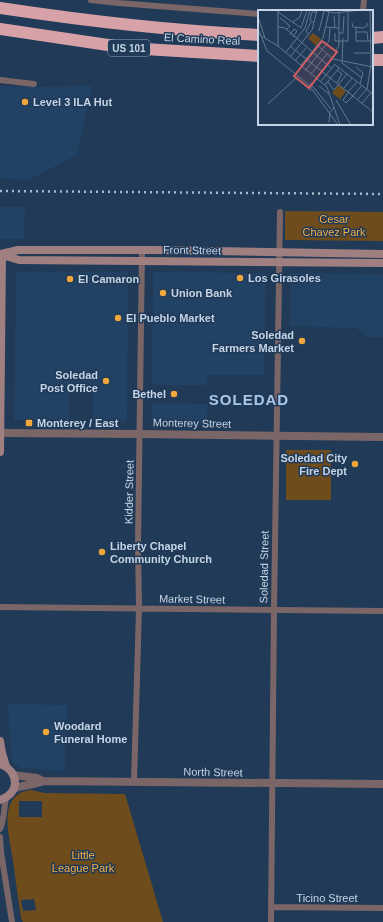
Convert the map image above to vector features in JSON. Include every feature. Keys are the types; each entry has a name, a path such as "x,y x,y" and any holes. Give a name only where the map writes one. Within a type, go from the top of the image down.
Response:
{"highway":[{"name":"El Camino Real","path":"0,8 120,24 258,35"},
{"name":"El Camino Real","path":"0,29 128,48 258,56"},
{"path":"373,38 383,37"}],"main road":[{"name":"Front Street","path":"1,254 18,250 142,250 383,254"},
{"name":"Front Street","path":"1,254 19,260 383,263"},
{"path":"0,452 1,254"},
{"path":"0,741 3,765 10,770 16,783 12,792 3,799"}],"street":[{"path":"91,0 258,14"},
{"path":"363,10 364,0"},
{"path":"0,80 34,84"},
{"name":"Soledad Street","path":"271,922 280,212"},
{"name":"Kidder Street","path":"134,782 139,608 138,545 142,250"},
{"name":"Monterey Street","path":"0,433 383,437"},
{"name":"Market Street","path":"0,606 383,610"},
{"name":"North Street","path":"13,775 42,780 272,784 383,784"},
{"name":"North Street","path":"15,788 37,784 42,780"},
{"path":"0,829 2,825 3,799"},
{"path":"0,837 12,922"},
{"name":"Ticino Street","path":"271,907 383,908"}],"shaded area":[{"path":"0,86 92,86 77,155 28,180 0,178"},
{"path":"0,207 25,207 24,239 0,239"},
{"path":"16,272 128,272 127,421 93,420 93,393 70,393 69,420 14,420"},
{"path":"153,272 266,273 264,375 207,375 207,385 152,385"},
{"path":"290,273 383,274 383,337 367,337 356,328 290,326"},
{"path":"152,403 207,404 207,422 151,421"},
{"path":"8,704 67,705 65,771 21,768 14,764 11,755"}],"green space":[{"name":"Cesar Chavez Park","path":"285,211 383,212 383,241 285,240"},
{"path":"286,450 331,450 331,500 286,500"},
{"name":"Little League Park","path":"31,790 45,793 125,794 163,922 23,922 21,918 9,839 8,817 9,807 15,796","holes":["19,801 42,801 42,817 19,817","34,899 36,910 23,911 21,900"]}],"railway":[{"path":"0,191 383,194"}],"place":[{"name":"Level 3 ILA Hut","path":"25,102"},
{"name":"Los Girasoles","path":"240,278"},
{"name":"El Camaron","path":"70,279"},
{"name":"Union Bank","path":"163,293"},
{"name":"El Pueblo Market","path":"118,318"},
{"name":"Soledad Farmers Market","path":"302,341"},
{"name":"Soledad Post Office","path":"106,381"},
{"name":"Bethel","path":"174,394"},
{"name":"Monterey / East","path":"29,423"},
{"name":"Soledad City Fire Dept","path":"355,464"},
{"name":"Liberty Chapel Community Church","path":"102,552"},
{"name":"Woodard Funeral Home","path":"46,732"}],"district":[{"name":"SOLEDAD","path":"249,399"}]}
